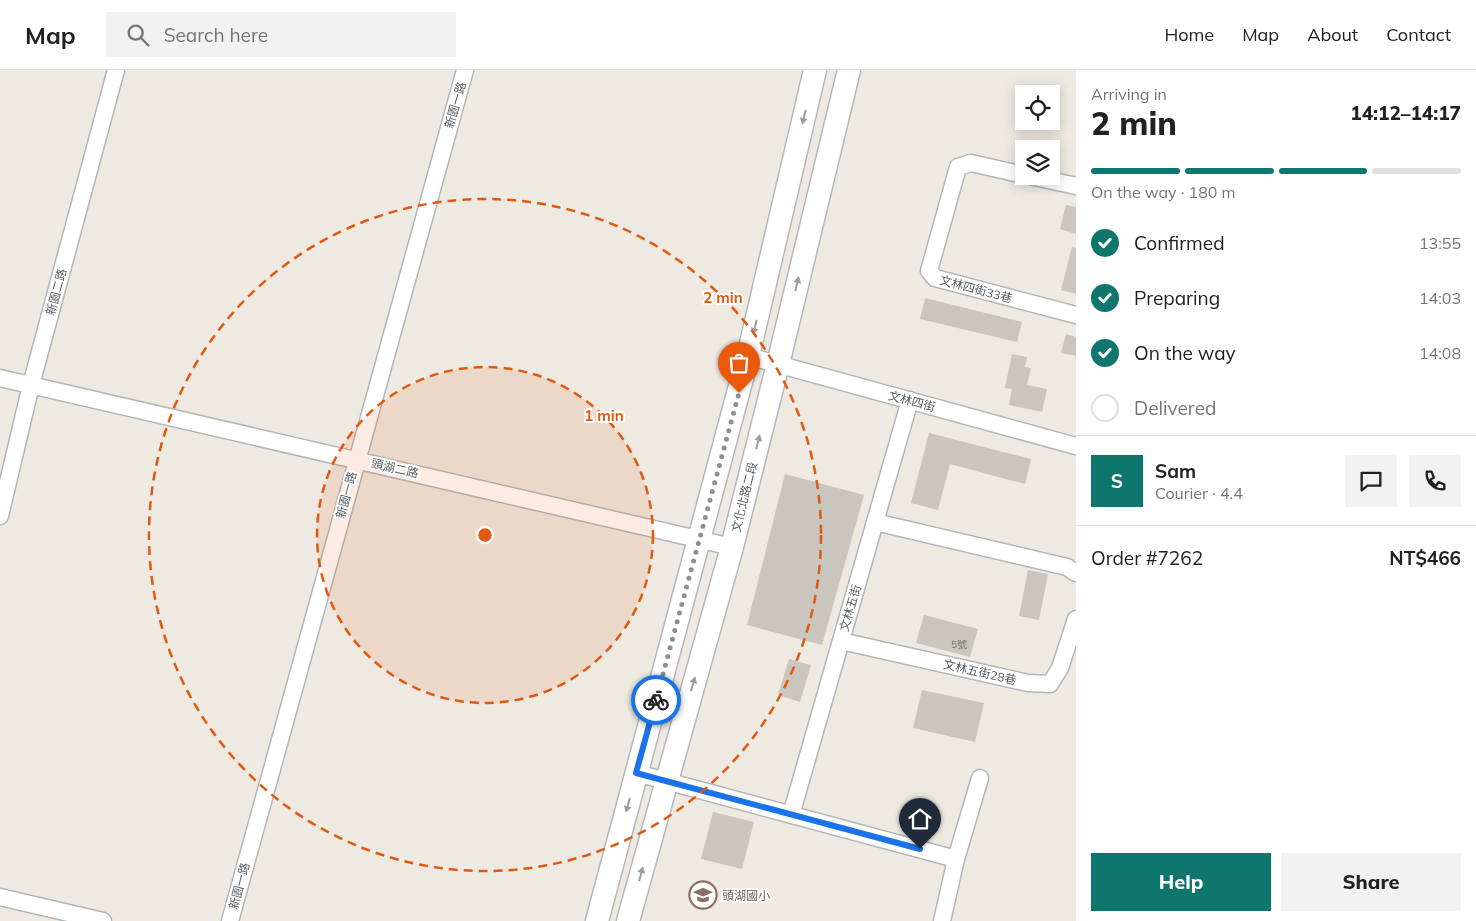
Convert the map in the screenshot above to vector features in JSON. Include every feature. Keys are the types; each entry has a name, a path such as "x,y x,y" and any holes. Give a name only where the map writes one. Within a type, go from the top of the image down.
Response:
{"street":[{"name":"新園二路","path":"0,516 31,385 116,70"},
{"name":"新園一路","path":"230,921 464,70"},
{"path":"596,921 748,356 815,70"},
{"name":"文化北路二段","path":"628,921 732,546 849,70"},
{"name":"文林四街33巷","path":"1015,173 971,163 958,167 929,271 935,278 1076,315"},
{"path":"1060,183 1076,186"},
{"name":"文林四街","path":"748,356 1076,446"},
{"name":"頭湖二路","path":"0,378 732,546"},
{"name":"文林五街","path":"791,815 910,400"},
{"path":"875,522 1067,567 1076,573"},
{"name":"文林五街28巷","path":"841,641 1028,683 1050,684 1060,668 1076,619"},
{"path":"636,773 956,859"},
{"path":"942,921 956,859 980,778"},
{"path":"0,897 103,921"}],"building":[{"path":"1066,205 1076,207 1076,234 1060,229"},
{"path":"1072,247 1076,248 1076,294 1061,290"},
{"path":"925,298 1022,322 1017,342 920,319"},
{"path":"1066,334 1076,337 1076,356 1061,353"},
{"path":"1012,354 1027,357 1025,367 1031,368 1027,385 1047,389 1042,412 1009,405 1012,389 1005,388"},
{"path":"929,433 1031,459 1025,484 950,464 938,510 911,503"},
{"path":"785,474 864,495 822,645 747,625"},
{"path":"1028,570 1048,574 1039,620 1019,616"},
{"path":"924,615 978,629 970,657 916,643"},
{"path":"789,659 811,665 800,702 778,695"},
{"path":"922,690 984,703 975,742 913,728"},
{"path":"713,812 754,822 742,869 701,859"}],"way so far":[{"path":"656,700 739,393"}],"place":[{"name":"頭湖國小","path":"703,895"}],"route":[{"path":"656,700 636,773 920,849"}]}
